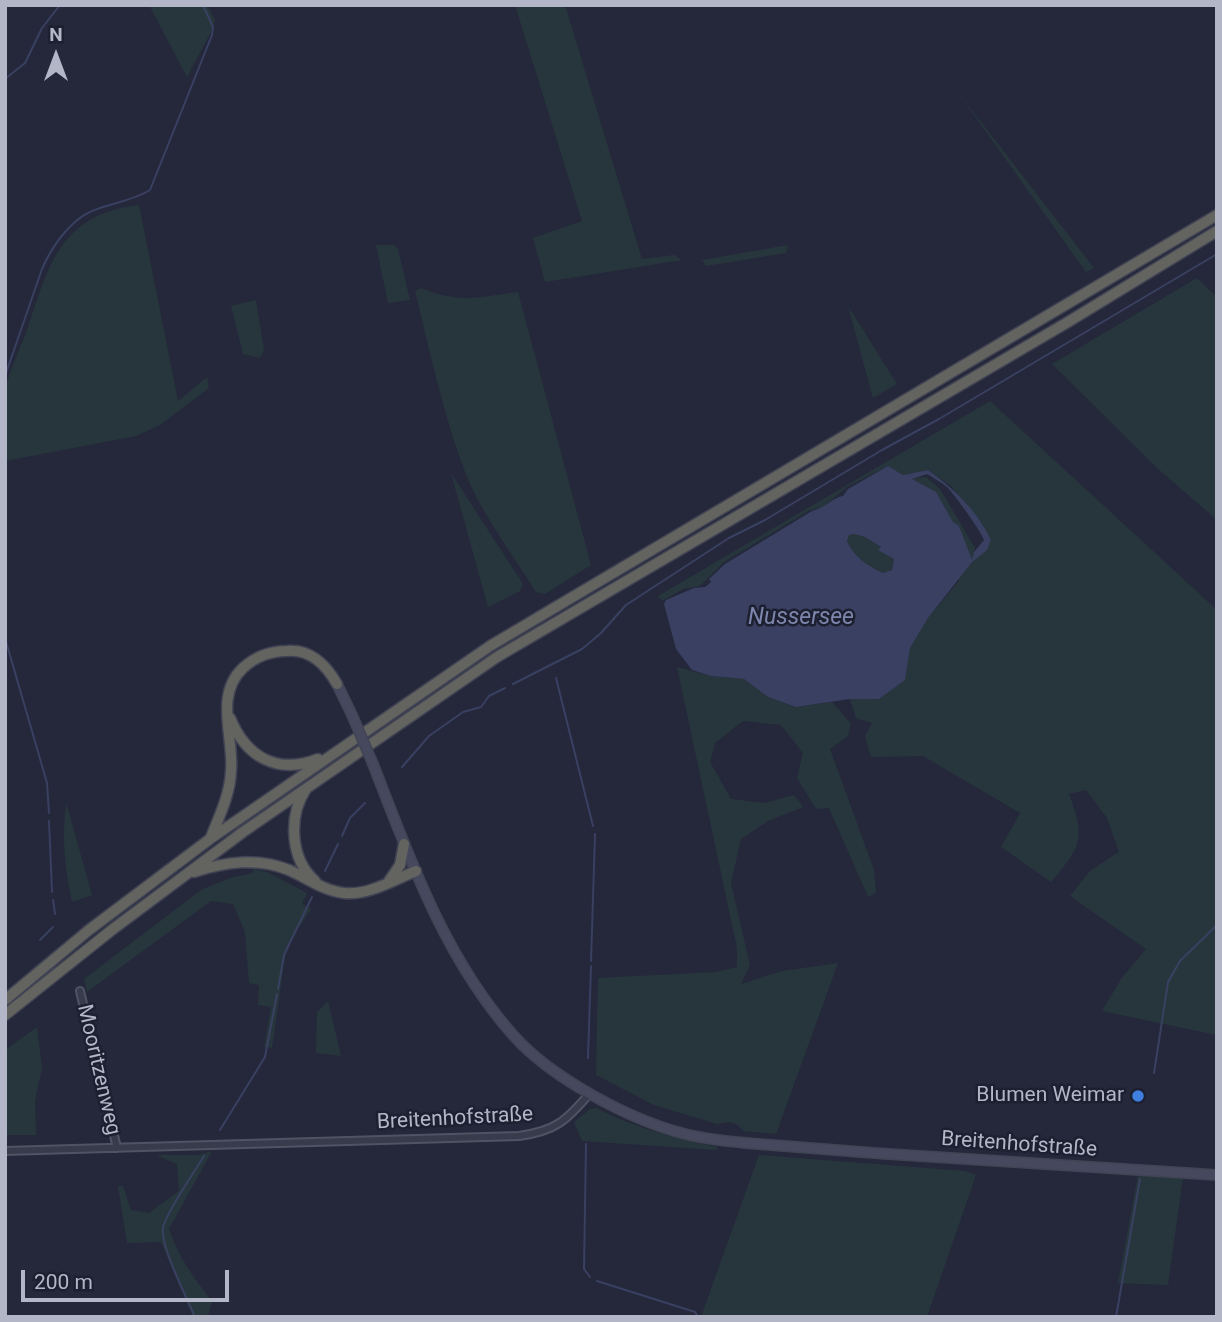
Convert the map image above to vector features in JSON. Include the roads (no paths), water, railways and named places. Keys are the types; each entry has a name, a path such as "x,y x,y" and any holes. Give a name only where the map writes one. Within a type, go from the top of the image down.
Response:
{"highway":[{"path":"5,1000 89,930 210,839 490,646 1217,215"},
{"path":"5,1015 183,876 497,657 1217,230"},
{"path":"210,839 230,786 232,766 227,711 230,688 238,673 250,661 266,654 295,650 320,660 337,684"},
{"path":"227,711 245,744 262,759 295,766 335,751"},
{"path":"309,786 295,813 293,832 299,858 310,877 320,886"},
{"path":"389,882 400,865 404,844"},
{"path":"183,876 215,865 238,861 265,863 287,869 320,886 351,893 371,889 416,871"}],"main road":[{"path":"337,684 443,934 474,984 513,1036 553,1069 590,1093"},
{"name":"Breitenhofstraße","path":"590,1093 622,1111 658,1126 709,1139 1217,1175"}],"street":[{"name":"Mooritzenweg","path":"80,991 117,1148"},
{"name":"Breitenhofstraße","path":"5,1151 528,1135 551,1129 565,1121 590,1093"}],"water":[{"name":"Nussersee","path":"888,466 903,475 928,470 964,501 991,540 987,550 972,562 928,618 910,648 905,680 879,699 850,699 796,707 768,697 744,679 711,676 692,670 676,649 664,604 666,600 694,588 705,587 711,582 709,579 725,564 812,511 843,496 848,489","holes":["927,474 947,487 982,535 984,540 974,552 972,560 959,526 953,522 936,492 912,479","849,535 865,537 881,547 878,550 894,559 892,570 883,573 857,556 847,541"]}],"waterway":[{"path":"5,79 25,63 42,28 60,5"},
{"path":"5,376 42,269 62,236 84,215 150,190 212,35 213,27 203,5"},
{"path":"513,684 582,649 601,633 626,605 729,538 939,419 1217,254"},
{"path":"5,638 47,783 49,813"},
{"path":"556,678 593,826"},
{"path":"402,767 429,736 463,712 481,707 489,696 505,688"},
{"path":"342,836 350,818 365,803"},
{"path":"49,821 52,892"},
{"path":"591,961 595,834"},
{"path":"325,871 338,844"},
{"path":"278,989 284,955 312,897"},
{"path":"53,900 55,914"},
{"path":"1154,1073 1168,982 1180,961 1217,925"},
{"path":"40,940 53,927"},
{"path":"588,1058 591,966"},
{"path":"220,1130 265,1057 277,994"},
{"path":"586,1144 584,1269 590,1277"},
{"path":"195,1317 170,1259 163,1228 174,1203 204,1156"},
{"path":"1116,1317 1140,1179"},
{"path":"597,1281 695,1312 698,1317"}],"place":[{"name":"Blumen Weimar","path":"1138,1096"}]}
